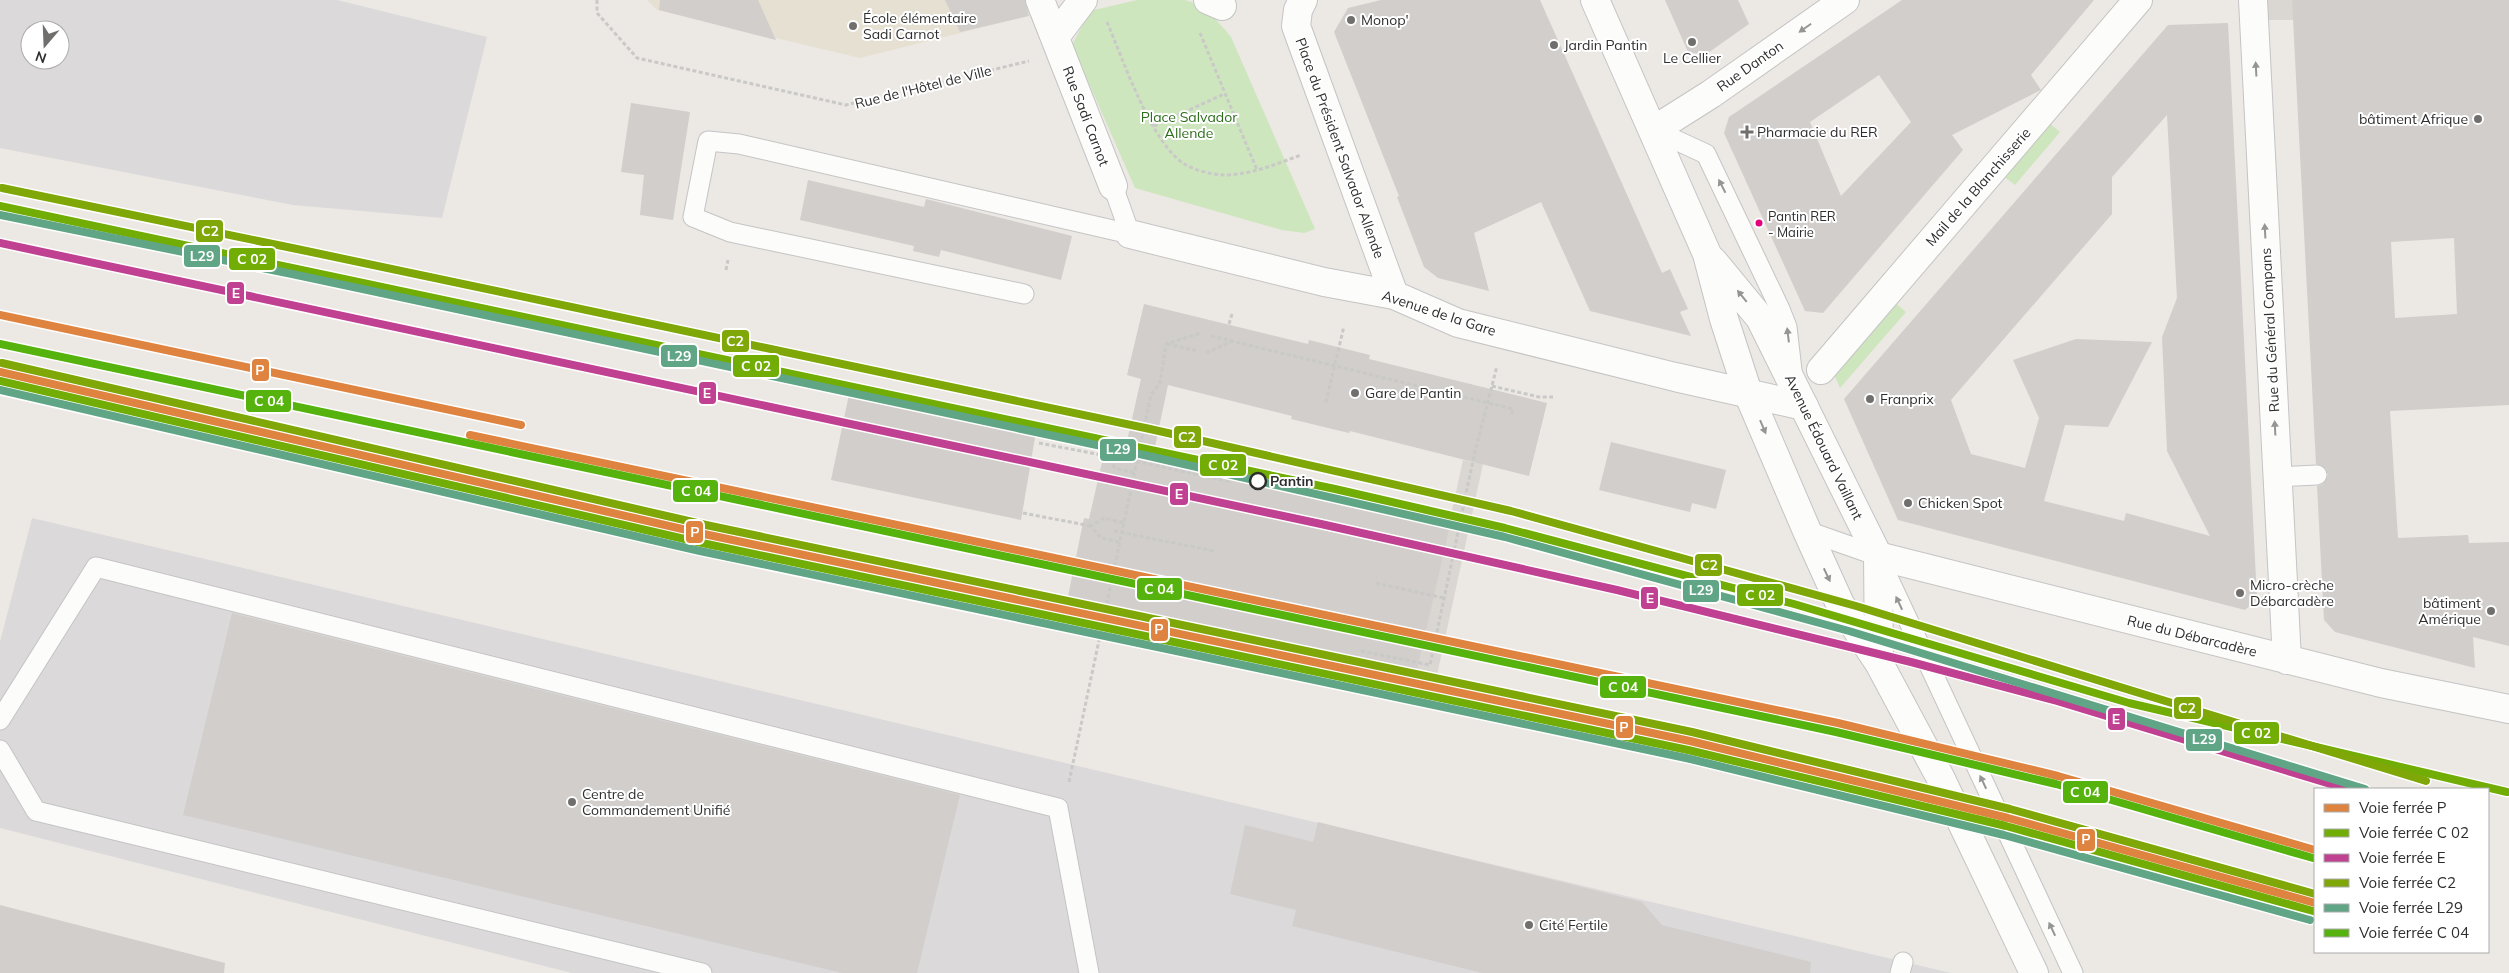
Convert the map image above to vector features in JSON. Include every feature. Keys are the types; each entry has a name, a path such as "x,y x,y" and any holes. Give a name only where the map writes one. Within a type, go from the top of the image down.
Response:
{"street":[{"name":"Rue Sadi Carnot","path":"1040,0 1113,186"},
{"path":"1058,44 1083,0"},
{"name":"Place du Président Salvador Allende","path":"1303,0 1298,10 1296,26 1394,295"},
{"name":"Avenue Édouard Vaillant","path":"1595,0 1654,130 1707,254 1724,319 1748,393 1806,531 1840,604 1879,663 1940,777 2034,973"},
{"name":"Rue Danton","path":"1654,130 1702,100 1845,0"},
{"name":"Rue du Général Compans","path":"2253,0 2287,660"},
{"name":"Mail de la Blanchisserie","path":"1821,370 2136,2"},
{"name":"Avenue de la Gare","path":"1130,234 1324,282 1394,295 1458,322 1748,393 1798,395"},
{"name":"Avenue Édouard Vaillant","path":"1707,254 1760,318 1878,556 1879,663"},
{"name":"Rue du Débarcadère","path":"1878,556 2381,683 2509,708"}],"lane":[{"path":"1654,130 1706,154 1737,216 1787,327 1798,395"},
{"path":"1024,294 730,232 693,217 708,141 739,144 1130,234"},
{"name":"Rue Sadi Carnot","path":"1113,186 1130,234"},
{"path":"2277,477 2317,475"},
{"path":"1806,531 1878,556 2073,973"},
{"path":"0,720 96,567 1058,808 1090,973"},
{"path":"0,750 36,811 702,973"}],"path":[{"name":"Rue de l'Hôtel de Ville","path":"597,0 597,12 637,58 846,105 1058,44"},
{"path":"1105,16 1154,126 1167,146 1185,165 1204,172 1223,175 1257,170 1301,155"},
{"path":"1199,29 1224,94 1257,170"},
{"path":"1154,126 1224,94"},
{"path":"1229,324 1232,314"},
{"path":"1326,402 1344,326"},
{"path":"1166,344 1201,333"},
{"path":"1211,336 1513,409 1510,417"},
{"path":"1206,353 1232,340"},
{"path":"1166,344 1197,351"},
{"path":"1069,784 1136,462 1151,394 1160,383 1166,344"},
{"path":"1361,651 1430,665 1473,462 1496,372"},
{"path":"1492,386 1539,397 1553,397"},
{"path":"1038,442 1107,456 1115,468 1134,473"},
{"path":"1107,456 1119,448 1139,451"},
{"path":"1130,460 1232,482"},
{"path":"1023,513 1091,526 1101,538 1119,542"},
{"path":"1385,513 1458,530"},
{"path":"1091,526 1104,518 1124,523"},
{"path":"1114,531 1214,551"},
{"path":"1376,583 1444,598"}],"shaded area":[{"path":"0,0 337,0 487,37 442,218 293,205 0,148"},
{"name":"École élémentaire Sadi Carnot","path":"647,0 1009,0 1016,13 1012,20 860,58 657,10"},
{"path":"2253,0 2292,0 2294,20 2254,20"},
{"path":"1463,460 1483,464 1437,675 1417,671"},
{"path":"32,518 1951,973 572,973 0,828 0,642"}],"green space":[{"name":"Place Salvador Allende","path":"1137,0 1185,0 1192,2 1211,15 1231,37 1315,229 1304,233 1282,230 1135,188 1072,45 1090,11"},
{"path":"2048,122 2060,132 2015,185 2002,175"},
{"path":"1893,301 1906,312 1840,388 1833,372"}],"building":[{"path":"660,0 758,0 776,40 659,10"},
{"path":"945,0 1025,0 1029,16 960,32"},
{"path":"1381,0 1540,0 1662,273 1670,269 1688,309 1680,312 1691,336 1590,311 1541,202 1474,233 1489,291 1438,278 1424,267 1397,197 1399,196 1334,32 1348,8"},
{"path":"1665,0 1738,0 1749,24 1705,55 1688,52"},
{"path":"1902,0 2094,0 2031,75 2041,90 1952,135 1963,150 1823,313 1805,311 1724,133 1729,117","holes":["1879,75 1911,122 1841,196 1810,122"]},
{"path":"2292,0 2509,0 2509,405 2390,411 2398,538 2468,535 2469,543 2509,542 2509,646 2473,637 2475,668 2335,632 2324,620 2317,486 2323,484 2328,475 2326,469 2316,464","holes":["2454,238 2457,314 2395,318 2391,242"]},
{"path":"2228,23 2257,599 2245,610 1898,520 1844,399 2168,25","holes":["2167,115 2177,298 2162,337 2167,451 2210,536 2126,513 2124,521 2044,501 2065,425 2108,427 2152,342 2076,339 2013,360 2039,418 2025,468 1971,454 1951,400 2112,214 2112,177"]},
{"path":"631,103 690,112 673,220 640,215 644,175 621,172"},
{"path":"808,180 924,207 926,199 1072,236 1061,280 941,250 939,257 913,251 914,246 800,220"},
{"path":"1144,304 1308,344 1309,340 1370,355 1369,359 1547,403 1529,476 1350,431 1349,433 1291,419 1292,416 1168,385 1153,456 1280,483 1281,476 1399,502 1398,508 1451,520 1417,671 1067,601 1084,518 1089,519 1108,436 1127,441 1141,379 1127,375"},
{"path":"851,385 1037,426 1021,520 831,480"},
{"path":"1611,442 1726,470 1716,509 1692,503 1690,512 1599,490"},
{"name":"Centre de Commandement Unifié","path":"232,613 960,795 917,973 842,973 183,815"},
{"path":"1318,822 1642,902 1662,925 1811,962 1810,973 1482,973 1292,926 1296,910 1230,894 1245,825 1313,842"},
{"path":"0,905 225,963 224,973 0,973"}],"rail line":[{"name":"C2","path":"2,188 1150,429 1511,511 1856,606 2426,781"},
{"name":"L29","path":"0,215 292,274 1144,455 1505,537 1849,631 2362,788"},
{"name":"E","path":"0,243 1321,524 1617,590 1911,662 2057,701 2344,788"},
{"name":"P","path":"0,315 521,425"},
{"name":"C2","path":"2,363 706,525 1692,732 2010,809 2314,894"},
{"name":"P","path":"0,372 704,534 1690,741 2008,818 2314,903"},
{"name":"L29","path":"0,390 700,551 1686,758 2004,835 2310,920"},
{"name":"P","path":"470,435 1838,723 2058,776 2314,850"}],"transit line":[{"path":"0,206 1335,489 1505,528 1794,604 2129,703 2507,792"},
{"path":"0,344 1836,732 2056,784 2313,858"},
{"path":"0,381 702,543 1688,750 2006,826 2313,911"}],"place":[{"name":"Monop'","path":"1351,20"},
{"name":"École élémentaire Sadi Carnot","path":"853,26"},
{"name":"Le Cellier","path":"1692,42"},
{"name":"Jardin Pantin","path":"1554,45"},
{"name":"bâtiment Afrique","path":"2478,119"},
{"name":"Pharmacie du RER","path":"1747,132"},
{"name":"Pantin RER - Mairie","path":"1759,223"},
{"name":"Gare de Pantin","path":"1355,393"},
{"name":"Franprix","path":"1870,399"},
{"name":"Pantin","path":"1258,481"},
{"name":"Chicken Spot","path":"1908,503"},
{"name":"Micro-crèche Débarcadère","path":"2240,593"},
{"name":"bâtiment Amérique","path":"2491,611"},
{"name":"Centre de Commandement Unifié","path":"572,802"},
{"name":"Cité Fertile","path":"1529,925"}]}
